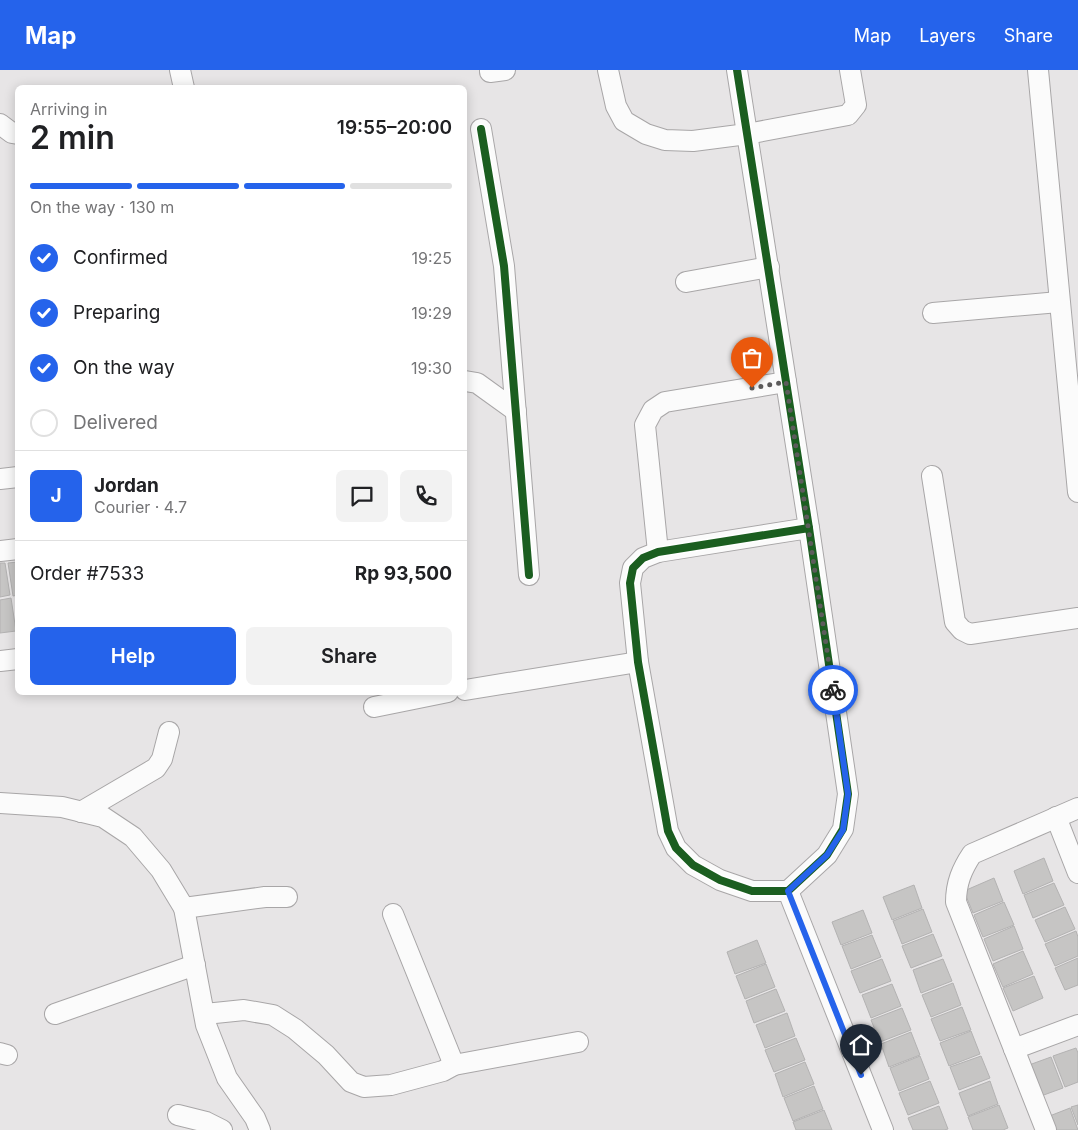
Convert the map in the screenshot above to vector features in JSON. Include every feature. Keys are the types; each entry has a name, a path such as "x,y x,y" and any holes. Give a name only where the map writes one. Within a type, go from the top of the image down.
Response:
{"street":[{"path":"180,70 183,85"},
{"path":"490,70 490,72 505,70"},
{"path":"608,70 616,106 624,121 646,134 665,140 693,142 848,115 856,105 850,70"},
{"path":"736,70 769,267 809,528 848,794 843,830 827,855 788,891 752,891 720,880 693,865 676,848 668,831 638,662 630,583 633,568 643,558 658,552 809,528"},
{"path":"1038,70 1078,492"},
{"path":"0,124 15,133"},
{"path":"481,129 504,266 529,575"},
{"path":"686,282 769,267"},
{"path":"934,313 1059,302"},
{"path":"467,382 477,384 516,412"},
{"path":"658,552 645,425 653,410 666,402 786,382"},
{"path":"932,476 955,622 962,630 970,634 1078,618"},
{"path":"0,479 15,477"},
{"path":"0,551 15,549"},
{"path":"0,661 15,659"},
{"path":"467,690 638,662"},
{"path":"374,707 409,696"},
{"path":"81,812 156,768 162,759 169,732"},
{"path":"0,803 62,806 102,817 133,837 161,870 184,908 206,1025 227,1078 255,1118 260,1130"},
{"path":"1046,1130 956,902 956,888 962,869 972,854 1078,808"},
{"path":"1056,817 1078,873"},
{"path":"788,891 883,1130"},
{"path":"184,908 266,897 287,897"},
{"path":"393,914 454,1065"},
{"path":"55,1014 195,965"},
{"path":"205,1014 244,1010 274,1014 326,1055 351,1082 364,1087 391,1085 443,1071 454,1065 578,1042"},
{"path":"1014,1049 1078,1025"},
{"path":"178,1115 206,1122 222,1130"}],"building":[{"path":"15,562 15,596 13,596 8,563"},
{"path":"0,563 5,563 10,595 0,597"},
{"path":"11,598 15,631 0,633 0,600"},
{"path":"1044,858 1053,881 1023,894 1014,871"},
{"path":"994,878 1003,901 973,913 964,891"},
{"path":"1054,883 1064,905 1033,918 1024,895"},
{"path":"914,885 922,908 892,920 883,897"},
{"path":"1004,902 1014,925 983,937 974,915"},
{"path":"1065,907 1075,929 1045,942 1035,920"},
{"path":"923,909 932,932 902,944 893,921"},
{"path":"863,910 872,933 841,945 832,922"},
{"path":"1014,926 1023,949 993,961 984,939"},
{"path":"1076,931 1078,937 1078,956 1055,966 1045,944"},
{"path":"933,934 942,956 911,968 902,946"},
{"path":"872,935 881,957 851,969 842,946"},
{"path":"757,940 766,963 735,974 727,952"},
{"path":"1023,951 1033,974 1003,987 993,964"},
{"path":"1078,958 1078,985 1065,990 1055,968"},
{"path":"882,959 891,981 860,993 851,971"},
{"path":"943,959 952,981 921,993 913,970"},
{"path":"766,964 775,987 745,999 736,976"},
{"path":"1034,976 1043,998 1013,1011 1003,988"},
{"path":"953,983 961,1005 931,1017 922,995"},
{"path":"892,984 901,1006 871,1018 862,995"},
{"path":"776,989 785,1011 754,1023 746,1001"},
{"path":"962,1007 971,1030 940,1041 931,1019"},
{"path":"902,1008 911,1030 880,1042 871,1020"},
{"path":"787,1013 795,1036 765,1048 756,1025"},
{"path":"971,1031 980,1054 949,1066 940,1043"},
{"path":"911,1032 920,1055 889,1067 881,1044"},
{"path":"796,1038 805,1060 774,1072 765,1050"},
{"path":"1076,1048 1078,1053 1078,1082 1065,1087 1053,1056"},
{"path":"920,1056 929,1079 899,1091 890,1068"},
{"path":"981,1056 990,1078 959,1090 950,1067"},
{"path":"1051,1057 1063,1088 1041,1096 1029,1065"},
{"path":"805,1062 814,1084 783,1097 775,1074"},
{"path":"930,1081 939,1103 908,1115 899,1093"},
{"path":"990,1081 998,1104 968,1116 959,1093"},
{"path":"814,1086 823,1109 793,1121 784,1098"},
{"path":"999,1105 1008,1128 1003,1130 973,1130 968,1117"},
{"path":"1078,1105 1078,1125 1071,1107"},
{"path":"939,1106 948,1129 913,1130 908,1118"},
{"path":"1070,1108 1078,1130 1052,1130 1047,1117"},
{"path":"824,1110 832,1130 796,1130 793,1122"}],"cycle path":[{"path":"737,70 809,528"},
{"path":"481,129 504,266 529,575"},
{"path":"809,528 848,794 843,829 827,855 788,891 752,891 720,880 693,865 676,848 668,831 638,662 630,583 633,568 643,558 658,552 809,528"}],"way so far":[{"path":"752,388 786,382 833,690"}],"route":[{"path":"833,690 848,794 843,830 827,855 788,891 861,1075"}]}
